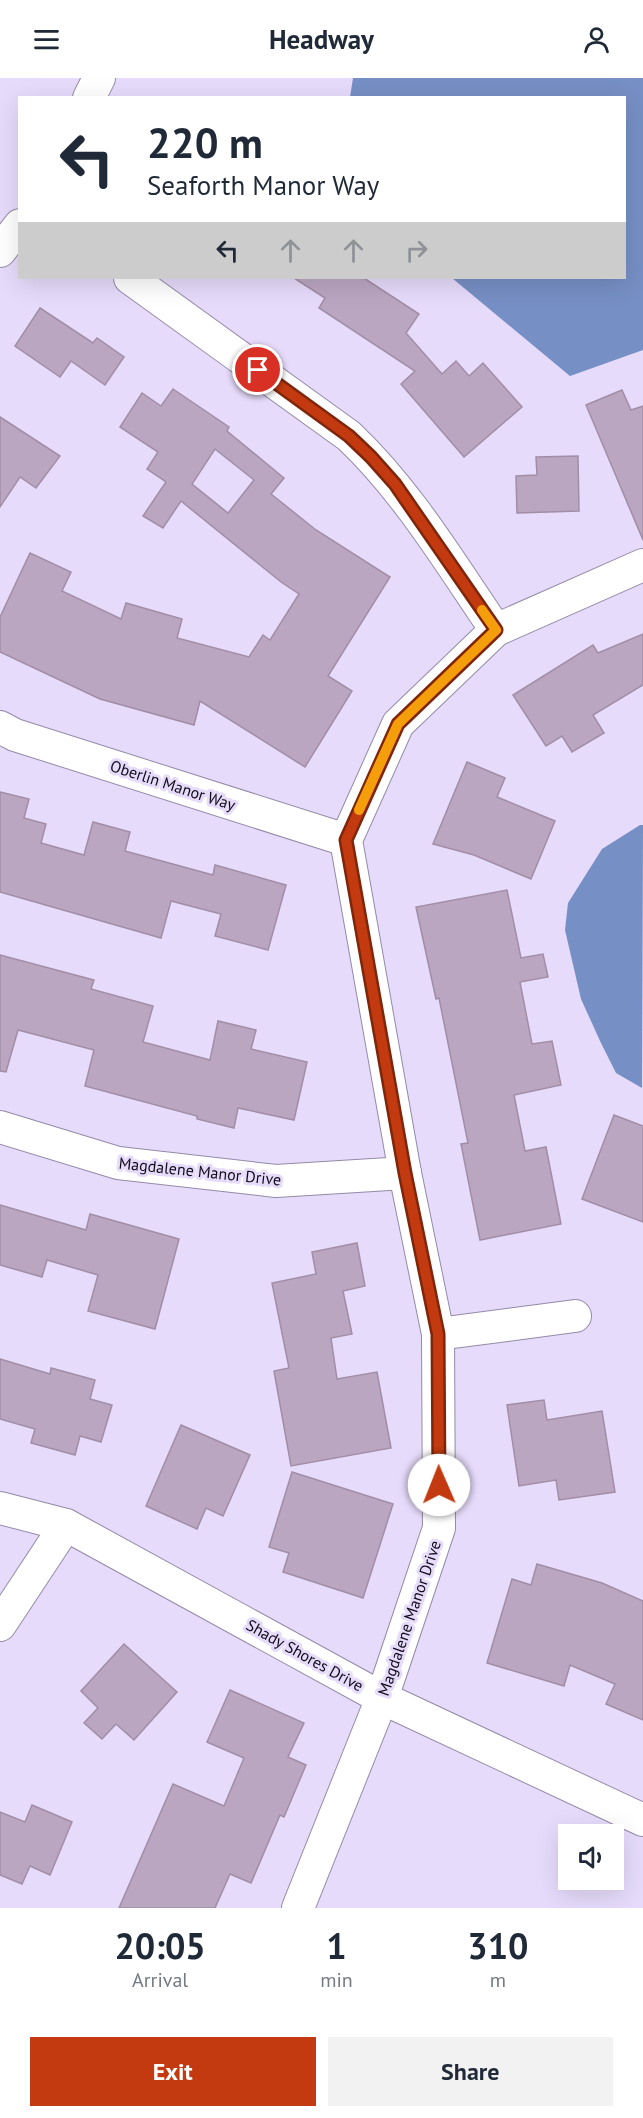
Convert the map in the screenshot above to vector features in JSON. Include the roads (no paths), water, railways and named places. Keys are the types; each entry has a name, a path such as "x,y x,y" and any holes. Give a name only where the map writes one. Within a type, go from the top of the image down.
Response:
{"street":[{"path":"90,96 99,78"},
{"path":"0,251 18,228"},
{"path":"131,279 349,436 371,457 395,484 496,630"},
{"path":"346,840 398,724 496,630 643,565"},
{"name":"Oberlin Manor Way","path":"0,727 15,735 346,840"},
{"name":"Magdalene Manor Drive","path":"298,1908 382,1698 440,1528 438,1334 405,1173 346,840"},
{"name":"Magdalene Manor Drive","path":"0,1127 129,1165 276,1181 405,1173"},
{"path":"438,1334 575,1316"},
{"name":"Shady Shores Drive","path":"0,1508 66,1524 382,1698 643,1820"},
{"path":"0,1625 66,1524"}],"water":[{"path":"353,78 643,78 643,350 570,376 453,279 626,279 626,96 350,96"},
{"path":"643,825 642,1088 616,1073 601,1043 581,999 565,930 568,903 602,849"}]}
